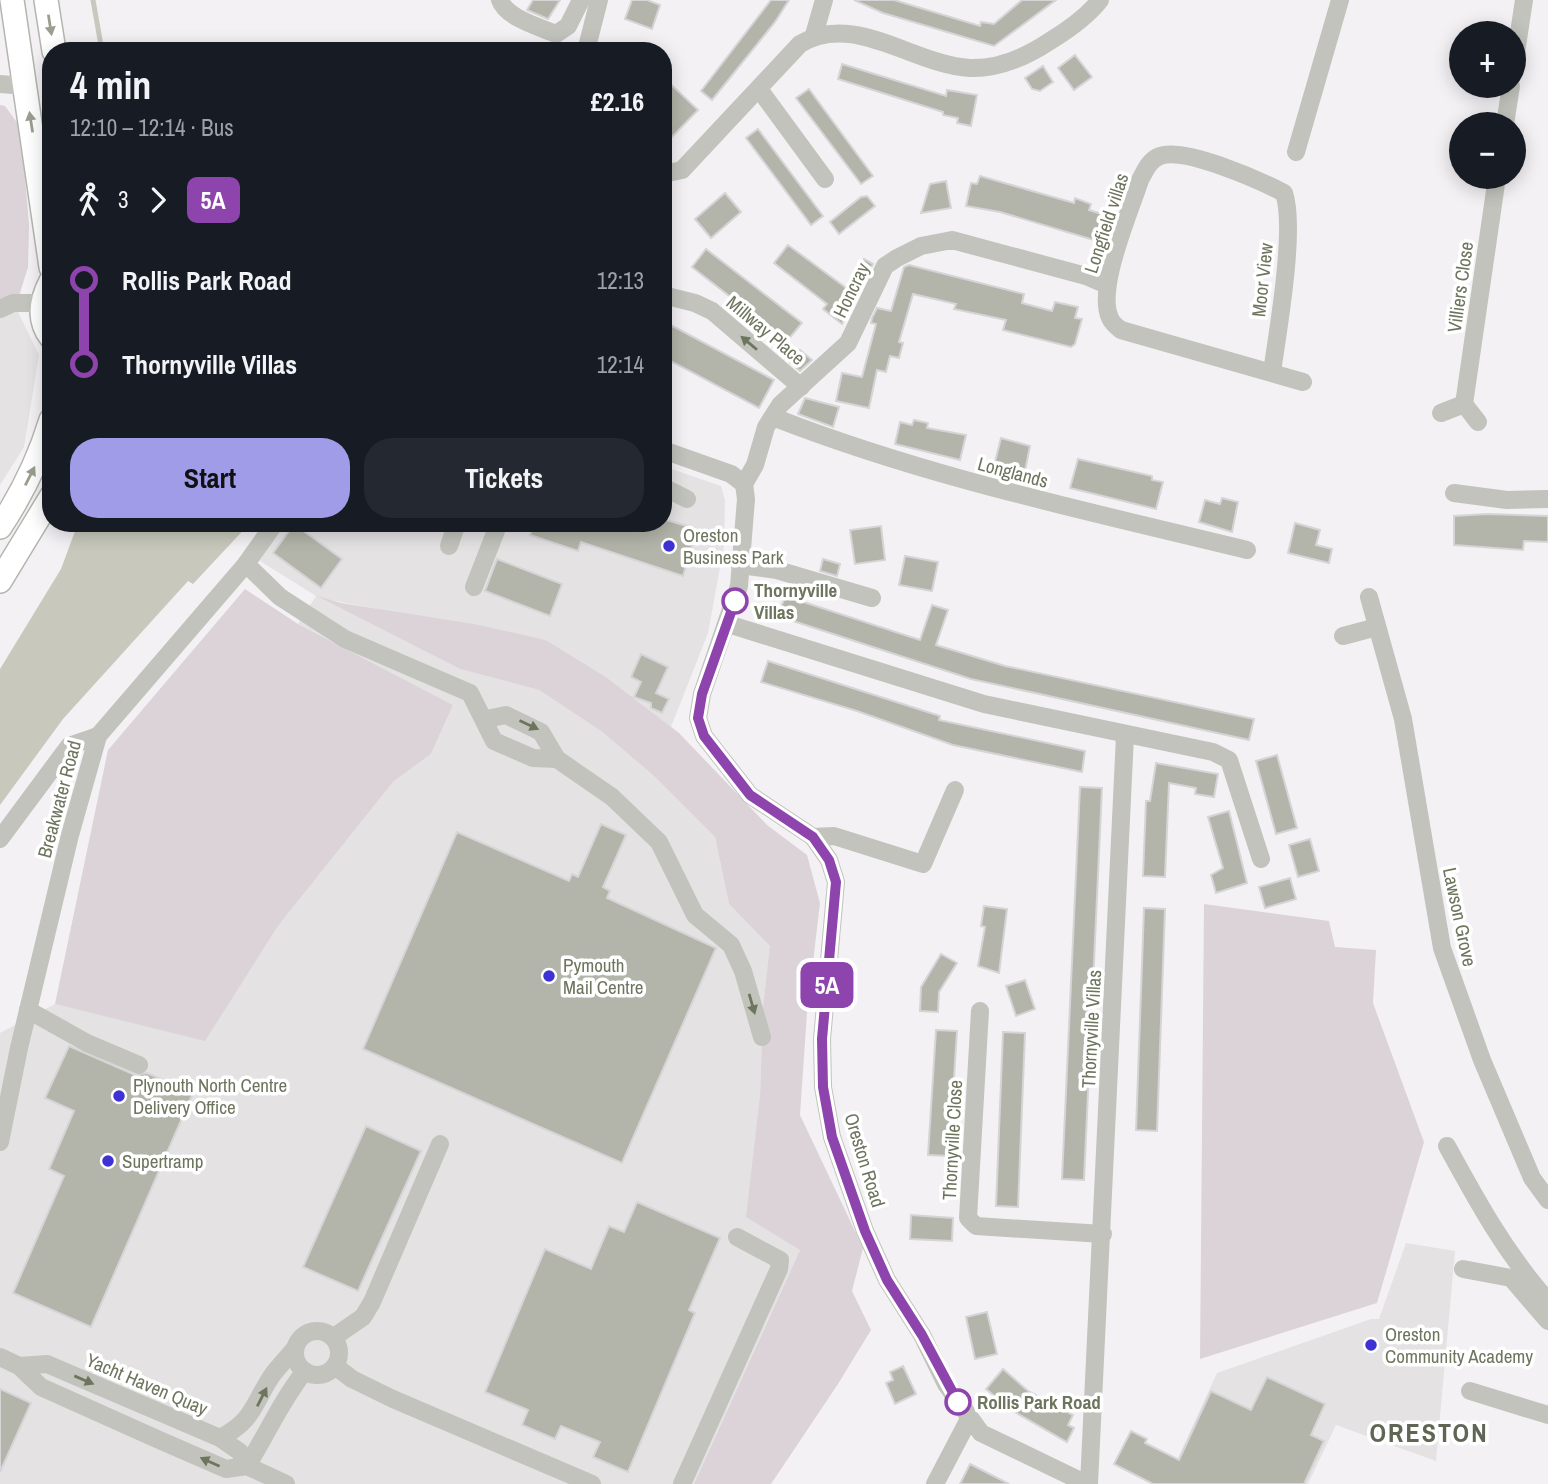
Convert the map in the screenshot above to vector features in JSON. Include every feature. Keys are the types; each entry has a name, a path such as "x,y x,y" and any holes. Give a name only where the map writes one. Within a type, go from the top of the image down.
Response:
{"main road":[{"path":"12,0 42,204"},
{"path":"46,0 53,42"},
{"path":"42,303 42,315"},
{"path":"0,527 17,502 42,450"},
{"path":"0,581 42,512"}],"street":[{"path":"500,0 502,6 519,18 556,34 568,26 580,0"},
{"path":"588,42 599,0"},
{"path":"814,36 824,0"},
{"path":"672,172 682,170 800,44 814,36 831,32 863,37 937,61 969,68 997,66 1032,53 1069,30 1100,0"},
{"path":"1296,152 1340,0"},
{"path":"1521,21 1524,0"},
{"path":"0,84 25,86"},
{"path":"759,89 825,179"},
{"name":"Longfield villas","path":"1284,193 1182,155 1161,156 1147,165 1140,180 1107,285 1107,306 1110,321 1121,331 1303,382"},
{"name":"Villiers Close","path":"1464,404 1495,189"},
{"name":"Moor View","path":"1272,372 1287,238 1289,206 1284,193"},
{"name":"Honcray","path":"744,484 780,405 848,343 885,266 922,246 952,240 1086,276 1107,285"},
{"name":"Millway Place","path":"672,297 712,311 801,387"},
{"path":"0,309 13,303 42,303"},
{"path":"1441,413 1464,404 1478,422"},
{"name":"Longlands","path":"770,422 970,483 1247,550"},
{"path":"672,453 731,474 744,484"},
{"name":"Oreston Road","path":"744,484 739,586 702,694 698,718 704,736 750,795 813,837 829,860 836,882 822,1039 823,1087 832,1137 865,1231 887,1280 922,1335 946,1384 969,1419 981,1433 1088,1484"},
{"path":"672,492 687,499"},
{"path":"1454,493 1488,499 1548,499"},
{"name":"Breakwater Road","path":"0,1142 19,1048 70,835 98,736 246,564 269,532"},
{"path":"449,545 454,532"},
{"path":"474,587 495,532"},
{"path":"246,564 280,597 345,639 471,694 486,719 494,741 533,758 558,759"},
{"path":"740,565 777,570 872,598"},
{"name":"Lawson Grove","path":"1368,597 1403,719 1442,947 1482,1060 1532,1178 1548,1200"},
{"path":"728,624 926,688 1125,736 1213,752 1229,760 1261,859"},
{"path":"1343,636 1377,627"},
{"path":"486,719 506,715 541,732 558,759 612,797 659,842 695,915 731,945 743,971 762,1037"},
{"path":"0,839 69,746 98,736"},
{"name":"Thornyville Villas","path":"1088,1484 1103,1234 1125,736"},
{"path":"813,837 834,836 923,864 955,790"},
{"path":"28,1010 87,1043 139,1065"},
{"name":"Thornyville Close","path":"980,1011 968,1218 976,1226 1103,1234"},
{"path":"0,1071 19,1048"},
{"path":"334,1338 363,1317 372,1302 440,1144"},
{"path":"1447,1146 1487,1219 1521,1271 1548,1301"},
{"path":"682,1484 779,1269 780,1260 737,1237"},
{"path":"1463,1269 1511,1278 1548,1321"},
{"path":"220,1438 239,1428 254,1412 273,1374 302,1337 313,1331 327,1332 334,1338 340,1354 335,1366 324,1374 305,1371 297,1362 295,1348"},
{"name":"Yacht Haven Quay","path":"0,1357 19,1366 41,1387 146,1434 226,1469 247,1466 286,1484"},
{"name":"Yacht Haven Quay","path":"19,1366 47,1364 220,1438 240,1452 247,1466"},
{"path":"335,1366 352,1379 393,1399 592,1484"},
{"path":"247,1466 271,1427 279,1406 305,1371"},
{"path":"1469,1391 1548,1415"},
{"path":"935,1484 969,1419"}],"shaded area":[{"path":"0,105 5,106 21,128 29,226 28,267 16,306 0,315"},
{"path":"15,306 39,355 24,447 0,485 0,315"},
{"path":"672,469 721,486 725,500 724,546 708,633 671,727 606,677 546,640 324,599 460,669 539,690 601,731 654,776 715,837 729,904 771,946 763,1007 760,1096 800,1250 694,1484 0,1484 0,1033 55,1004 205,1040 278,926 393,782 431,754 453,705 298,624 316,596 260,561 278,532 672,532"},
{"path":"75,532 242,532 193,584 188,581 63,719 0,805 0,669 61,569"},
{"path":"245,589 298,624 453,705 431,754 393,782 278,926 205,1041 55,1004 108,750"},
{"path":"317,596 341,603 474,624 546,640 606,677 679,733 767,825 807,855 820,903 807,1013 800,1115 863,1248 852,1291 871,1330 771,1484 694,1484 800,1250 746,1217 760,1096 763,1007 770,946 729,904 715,837 654,776 601,731 539,690 460,669"},
{"path":"1204,904 1329,921 1335,947 1376,950 1373,1003 1424,1142 1377,1303 1200,1359"},
{"name":"Oreston Community Academy","path":"1406,1243 1455,1251 1436,1461 1336,1425 1308,1484 1166,1484 1217,1373 1371,1319 1379,1319"}],"building":[{"path":"533,0 560,0 548,19 527,10"},
{"path":"632,0 647,0 660,5 652,29 625,19"},
{"path":"771,0 789,0 775,22 712,100 701,91"},
{"path":"854,0 894,0 980,26 981,22 994,24 1022,0 1056,0 994,46 883,13"},
{"path":"1075,55 1092,77 1074,90 1058,68"},
{"path":"842,64 946,96 947,90 977,95 971,126 957,123 958,118 943,115 943,112 838,79"},
{"path":"1043,66 1053,82 1040,91 1032,89 1025,78"},
{"path":"672,85 698,110 672,137"},
{"path":"809,89 873,176 861,184 796,98"},
{"path":"758,129 823,216 811,225 746,138"},
{"path":"980,176 1074,203 1075,198 1091,204 1089,210 1105,215 1097,241 1000,212 966,206 971,183 977,184"},
{"path":"946,181 951,208 921,213 930,184"},
{"path":"725,193 741,212 711,238 695,219"},
{"path":"867,196 875,206 839,234 830,222 861,197"},
{"path":"788,245 849,290 864,259 873,264 842,324 823,309 827,304 774,263"},
{"path":"706,249 802,323 787,341 692,267"},
{"path":"909,265 1024,294 1022,303 1052,311 1055,302 1078,307 1075,318 1082,319 1075,344 1071,347 1003,330 1006,320 954,309 956,304 913,294 899,342 903,343 899,358 890,356 886,372 877,370 869,408 836,401 842,373 862,377 876,324 871,323 872,318 877,308 891,311 904,267"},
{"path":"672,326 774,380 759,408 672,362"},
{"path":"800,350 812,360 800,371 790,363"},
{"path":"805,398 839,407 833,427 798,414"},
{"path":"914,420 928,423 927,428 966,435 960,460 895,444 900,422 912,425"},
{"path":"1001,438 1030,446 1024,476 993,470"},
{"path":"1078,459 1152,476 1152,480 1163,482 1156,509 1070,488"},
{"path":"1222,498 1238,502 1232,532 1199,522 1205,500 1220,504"},
{"path":"1454,516 1548,516 1548,542 1524,541 1523,550 1454,545"},
{"path":"672,522 697,529 683,576 581,542 578,551 530,535 531,532 672,532"},
{"path":"1295,523 1320,530 1316,545 1332,549 1329,563 1288,553"},
{"path":"881,526 885,560 855,564 850,530"},
{"path":"288,532 305,532 342,559 321,588 273,553"},
{"path":"905,556 938,562 932,591 899,585"},
{"path":"497,559 562,584 550,616 485,591"},
{"path":"823,559 840,564 837,576 820,571"},
{"path":"785,596 920,640 932,605 948,610 936,645 1005,666 1254,719 1249,740 971,679 778,616"},
{"path":"641,654 668,667 656,693 669,699 662,713 651,708 651,703 634,697 641,682 631,677"},
{"path":"768,661 940,716 939,720 1085,751 1082,772 953,745 857,711 761,682"},
{"path":"1277,755 1297,828 1276,834 1256,761"},
{"path":"1156,763 1218,774 1214,797 1195,794 1196,788 1169,783 1165,877 1143,876 1146,801 1150,801"},
{"path":"1080,787 1102,788 1084,1180 1062,1179"},
{"path":"1229,811 1247,883 1216,893 1211,875 1223,868 1208,817"},
{"name":"Pymouth Mail Centre","path":"601,824 626,835 603,887 610,891 607,898 716,948 622,1163 363,1049 457,832 569,881 572,874 578,877"},
{"path":"1310,839 1319,871 1298,877 1289,845"},
{"path":"1290,878 1296,899 1265,908 1259,887"},
{"path":"984,906 1007,909 999,973 978,966 985,927 981,926"},
{"path":"1144,908 1165,909 1157,1131 1136,1130"},
{"path":"941,954 957,963 939,992 938,1012 920,1011 921,987"},
{"path":"1025,980 1035,1009 1016,1016 1006,986"},
{"path":"936,1030 957,1031 949,1156 928,1155"},
{"path":"1003,1032 1025,1033 1018,1207 996,1206"},
{"path":"69,1046 135,1075 147,1073 193,1093 91,1327 13,1293 64,1176 49,1169 74,1111 45,1098"},
{"path":"366,1126 421,1151 358,1291 303,1267"},
{"path":"637,1202 720,1238 689,1310 695,1313 628,1472 593,1457 600,1442 561,1426 555,1439 522,1425 528,1410 485,1392 545,1249 591,1269 609,1226 624,1232"},
{"path":"911,1215 953,1218 952,1241 910,1239"},
{"path":"987,1312 997,1354 975,1359 966,1317"},
{"path":"903,1366 916,1394 895,1404 886,1383 893,1380 890,1372"},
{"path":"1003,1369 1028,1391 1073,1415 1068,1425 1074,1428 1067,1442 1013,1411 986,1389"},
{"path":"1267,1377 1325,1404 1311,1435 1324,1441 1304,1484 1153,1484 1114,1464 1131,1431 1147,1439 1145,1443 1179,1460 1211,1391 1251,1410"},
{"path":"0,1389 31,1403 0,1472"},
{"path":"970,1464 1009,1484 960,1484"}],"waterway":[{"path":"93,0 100,42"}],"bus line":[{"name":"5A","path":"735,601 702,694 698,718 704,736 750,795 768,810 813,837 829,860 836,882 822,1039 823,1087 832,1137 865,1231 887,1280 922,1335 958,1402"}],"place":[{"name":"Oreston Business Park","path":"669,546"},
{"name":"Thornyville Villas","path":"735,601"},
{"name":"Pymouth Mail Centre","path":"549,976"},
{"name":"Plynouth North Centre Delivery Office","path":"119,1096"},
{"name":"Supertramp","path":"108,1161"},
{"name":"Oreston Community Academy","path":"1371,1345"},
{"name":"Rollis Park Road","path":"958,1402"}],"district":[{"name":"ORESTON","path":"1429,1433"}]}
